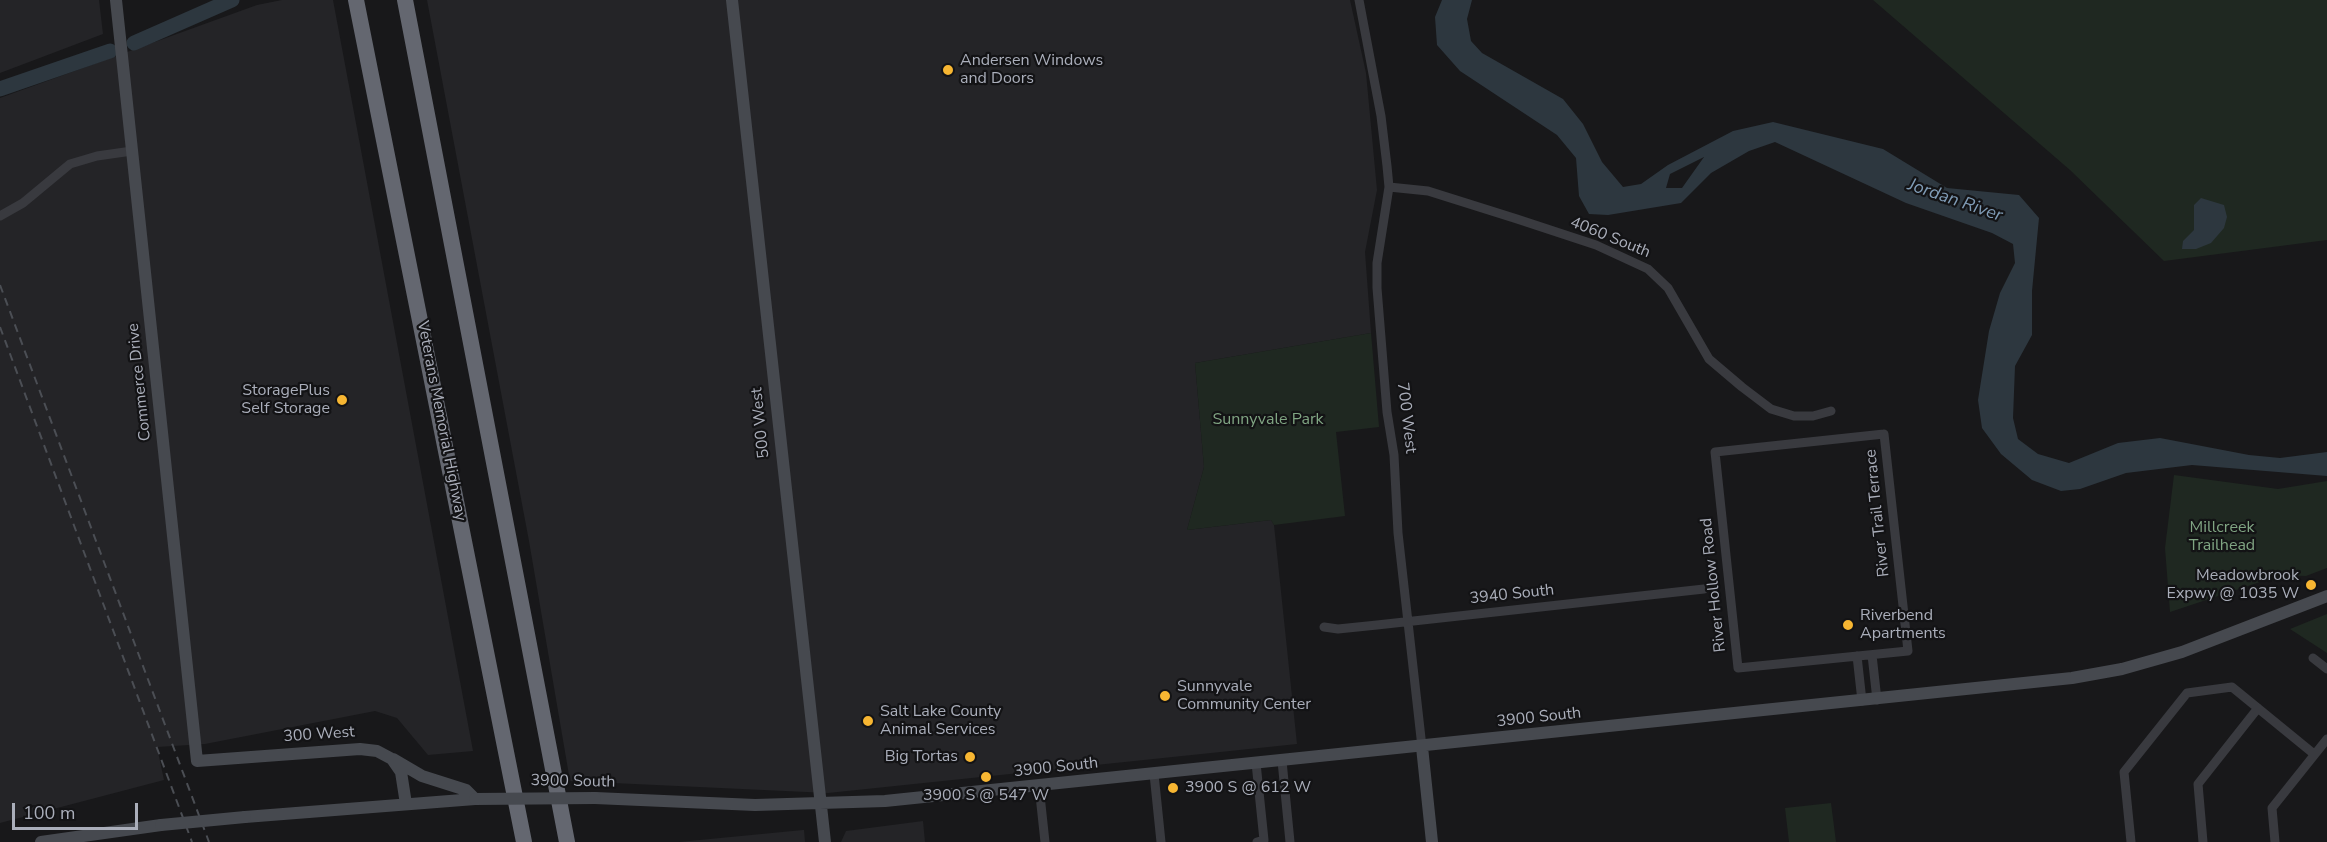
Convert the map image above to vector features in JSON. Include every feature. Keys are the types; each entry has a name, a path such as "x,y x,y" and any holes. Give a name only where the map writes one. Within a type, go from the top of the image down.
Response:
{"highway":[{"name":"Veterans Memorial Highway","path":"356,0 524,842"},
{"path":"405,0 567,842"}],"main road":[{"name":"Commerce Drive","path":"116,0 197,760"},
{"name":"500 West","path":"732,0 825,842"},
{"name":"3900 South","path":"41,842 161,825 475,799 595,798 726,804 820,804 922,798 1877,700 2072,678 2121,669 2182,652 2327,596"},
{"name":"700 West","path":"1422,747 1432,842"},
{"name":"300 West","path":"197,760 360,749 377,751 422,776 466,790 475,799"},
{"path":"392,759 401,772 406,804"}],"street":[{"name":"700 West","path":"1359,0 1382,116 1389,187 1377,263 1377,288 1387,412 1396,475 1398,534 1422,747"},
{"path":"0,216 23,204 70,164 97,156 132,151"},
{"name":"4060 South","path":"1389,187 1428,191 1495,212 1596,245 1648,269 1668,288 1709,359 1742,387 1771,409 1794,416 1813,416 1831,411"},
{"name":"River Trail Terrace","path":"1715,452 1884,434 1908,651"},
{"name":"River Hollow Road","path":"1715,452 1738,668 1908,651"},
{"name":"3940 South","path":"1324,627 1338,629 1409,622 1704,589"},
{"path":"1872,655 1877,700"},
{"path":"1857,656 1862,701"},
{"path":"2313,658 2327,669"},
{"path":"2131,842 2124,772 2187,693 2232,687 2314,754"},
{"path":"2203,842 2198,784 2258,708"},
{"path":"2275,842 2272,808 2327,739"},
{"path":"1282,761 1290,842"},
{"path":"1256,763 1264,840 1257,842"},
{"path":"1154,774 1161,842"},
{"path":"1039,786 1045,842"}],"shaded area":[{"path":"0,0 99,0 103,34 0,73"},
{"path":"282,0 333,0 473,751 428,755 397,718 375,711 205,744 157,747 164,780 0,823 0,98 257,5"},
{"path":"427,0 1350,0 1366,73 1377,190 1365,252 1371,333 1195,363 1204,467 1187,530 1271,520 1274,525 1297,744 828,793 570,781 529,541"},
{"path":"923,821 925,842 841,842 846,831"},
{"path":"803,830 805,842 679,842"}],"green space":[{"path":"1873,0 2327,0 2327,240 2164,261 2070,170"},
{"name":"Sunnyvale Park","path":"1371,333 1379,427 1336,432 1345,516 1274,525 1271,520 1187,530 1204,467 1195,363"},
{"name":"Millcreek Trailhead","path":"2174,475 2278,489 2327,481 2327,568 2306,576 2281,575 2170,612 2165,548"},
{"path":"2327,614 2327,653 2290,629"},
{"path":"1831,803 1836,842 1789,842 1785,808"}],"water":[{"name":"Jordan River","path":"1442,0 1472,0 1467,19 1471,41 1482,53 1563,99 1583,124 1602,162 1623,187 1641,184 1668,165 1733,131 1773,122 1883,149 1947,188 2019,195 2039,218 2032,291 2032,335 2015,366 2013,418 2018,439 2038,454 2069,463 2118,443 2160,438 2249,455 2280,458 2327,452 2327,476 2192,465 2126,473 2080,489 2061,491 2032,480 2001,454 1982,428 1978,400 1989,331 2000,293 2015,263 2013,244 1992,233 1906,203 1775,142 1749,151 1711,173 1681,203 1608,215 1589,214 1579,196 1576,158 1557,135 1460,71 1437,45 1435,17","holes":["1704,157 1682,188 1666,188 1670,174"]},
{"path":"2201,198 2224,205 2227,217 2224,228 2211,243 2196,249 2182,249 2183,241 2194,230 2194,205"}],"waterway":[{"path":"134,43 232,0"},
{"path":"0,89 110,51"}],"railway":[{"path":"0,285 209,842"},
{"path":"0,327 192,842"}],"place":[{"name":"Andersen Windows and Doors","path":"948,70"},
{"name":"StoragePlus Self Storage","path":"342,400"},
{"name":"Meadowbrook Expwy @ 1035 W","path":"2311,585"},
{"name":"Riverbend Apartments","path":"1848,625"},
{"name":"Sunnyvale Community Center","path":"1165,696"},
{"name":"Salt Lake County Animal Services","path":"868,721"},
{"name":"Big Tortas","path":"970,757"},
{"name":"3900 S @ 547 W","path":"986,777"},
{"name":"3900 S @ 612 W","path":"1173,788"}]}
